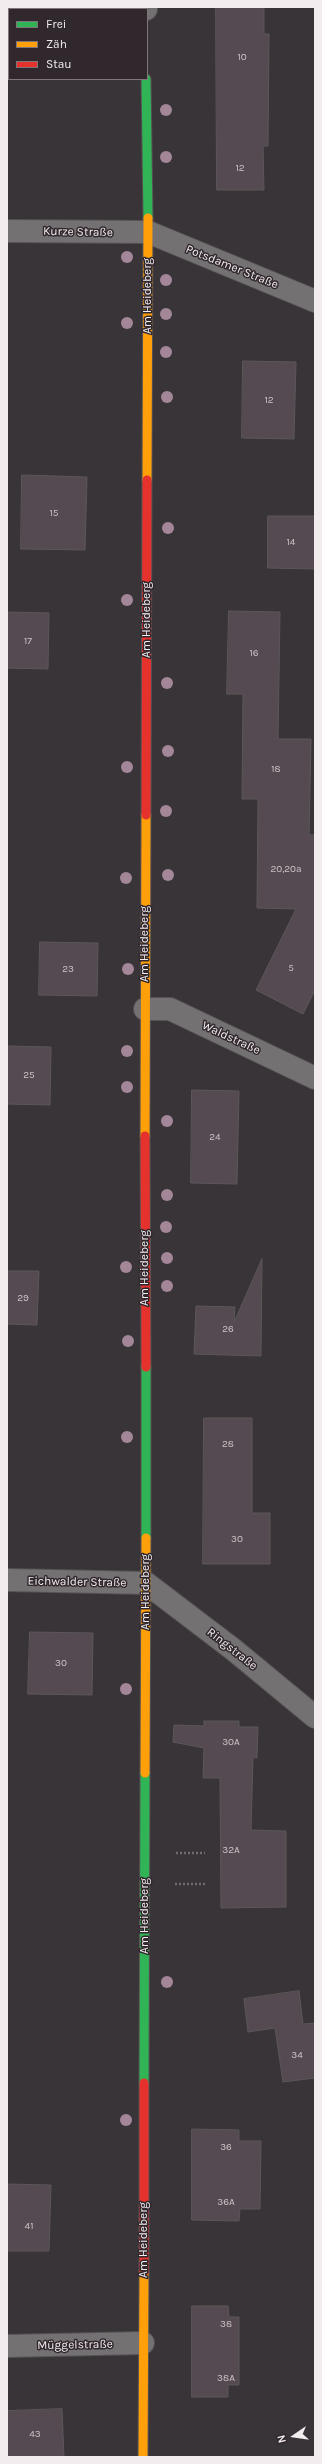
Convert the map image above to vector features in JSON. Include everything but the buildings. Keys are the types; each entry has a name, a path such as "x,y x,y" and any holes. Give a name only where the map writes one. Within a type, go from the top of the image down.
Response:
{"street":[{"name":"Am Heideberg","path":"143,2457 146,1583 145,1009 148,232 146,80"},
{"name":"Kurze Straße","path":"7,231 148,232"},
{"name":"Potsdamer Straße","path":"148,232 315,301"},
{"name":"Waldstraße","path":"145,1009 170,1009 315,1078"},
{"name":"Eichwalder Straße","path":"7,1580 146,1583"},
{"name":"Ringstraße","path":"146,1583 234,1650 315,1717"},
{"name":"Müggelstraße","path":"7,2346 143,2343"}],"traffic: fast":[{"path":"146,80 148,218"},
{"path":"146,1367 146,1538"},
{"path":"144,2083 145,1773"}],"traffic: slow":[{"path":"147,480 148,218"},
{"path":"145,1136 146,815"},
{"path":"145,1773 146,1538"},
{"path":"143,2457 144,2272"}],"traffic: jam":[{"path":"146,815 147,480"},
{"path":"145,1136 146,1367"},
{"path":"144,2083 144,2272"}]}
